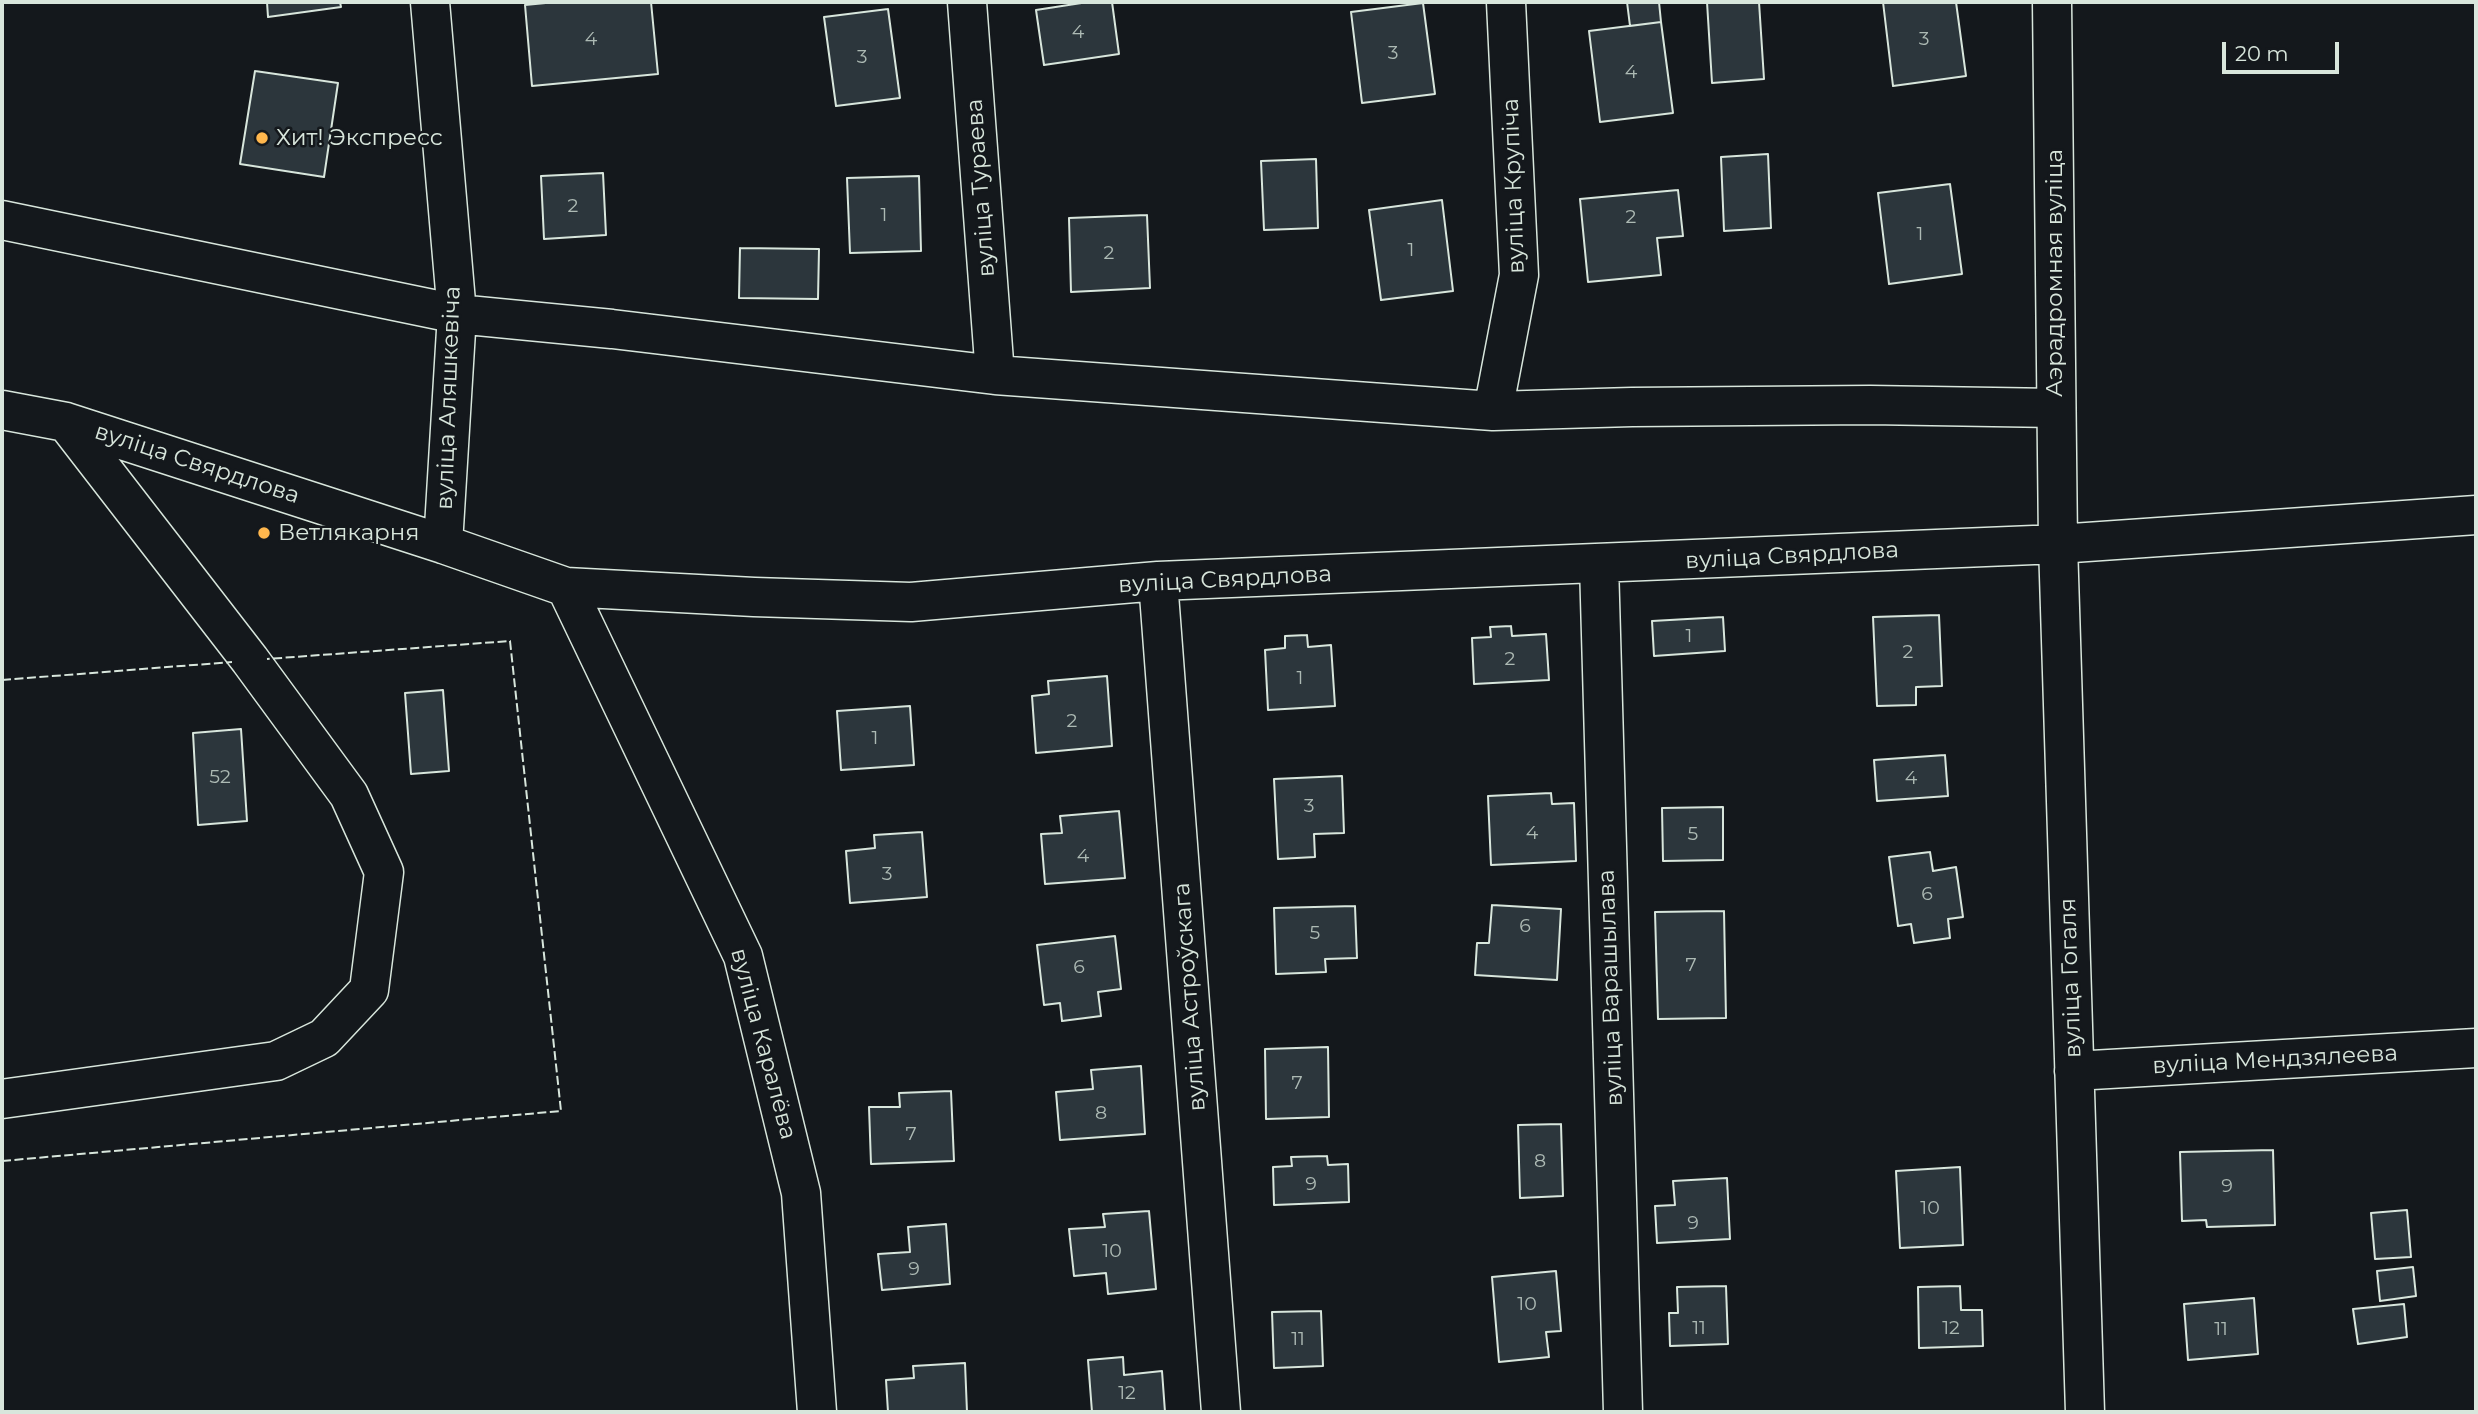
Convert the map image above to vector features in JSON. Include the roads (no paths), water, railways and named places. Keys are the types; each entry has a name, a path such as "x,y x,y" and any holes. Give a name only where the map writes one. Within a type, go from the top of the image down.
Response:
{"street":[{"name":"вуліца Аляшкевіча","path":"429,2 457,314 443,544"},
{"name":"вуліца Тураева","path":"967,2 995,375"},
{"name":"вуліца Крупіча","path":"1493,411 1519,275 1506,2"},
{"name":"Аэрадромная вуліца","path":"2052,2 2058,544"},
{"path":"2,220 457,314 612,329 995,375 1493,411 1870,405 2055,408"},
{"name":"вуліца Свярдлова","path":"2,410 66,422 443,544 566,587 911,602 1158,581 2058,544 2476,515"},
{"path":"2,1099 276,1061 324,1038 369,990 384,872 348,795 250,660 66,422"},
{"name":"вуліца Гогаля","path":"2058,544 2085,1412"},
{"name":"вуліца Варашылава","path":"1599,564 1623,1412"},
{"name":"вуліца Астроўскага","path":"1158,581 1221,1412"},
{"name":"вуліца Каралёва","path":"566,587 744,956 801,1193 817,1412"},
{"name":"вуліца Мендзялеева","path":"2074,1071 2476,1048"}],"place":[{"name":"Хит! Экспресс","path":"262,138"},
{"name":"Ветлякарня","path":"264,533"}]}
